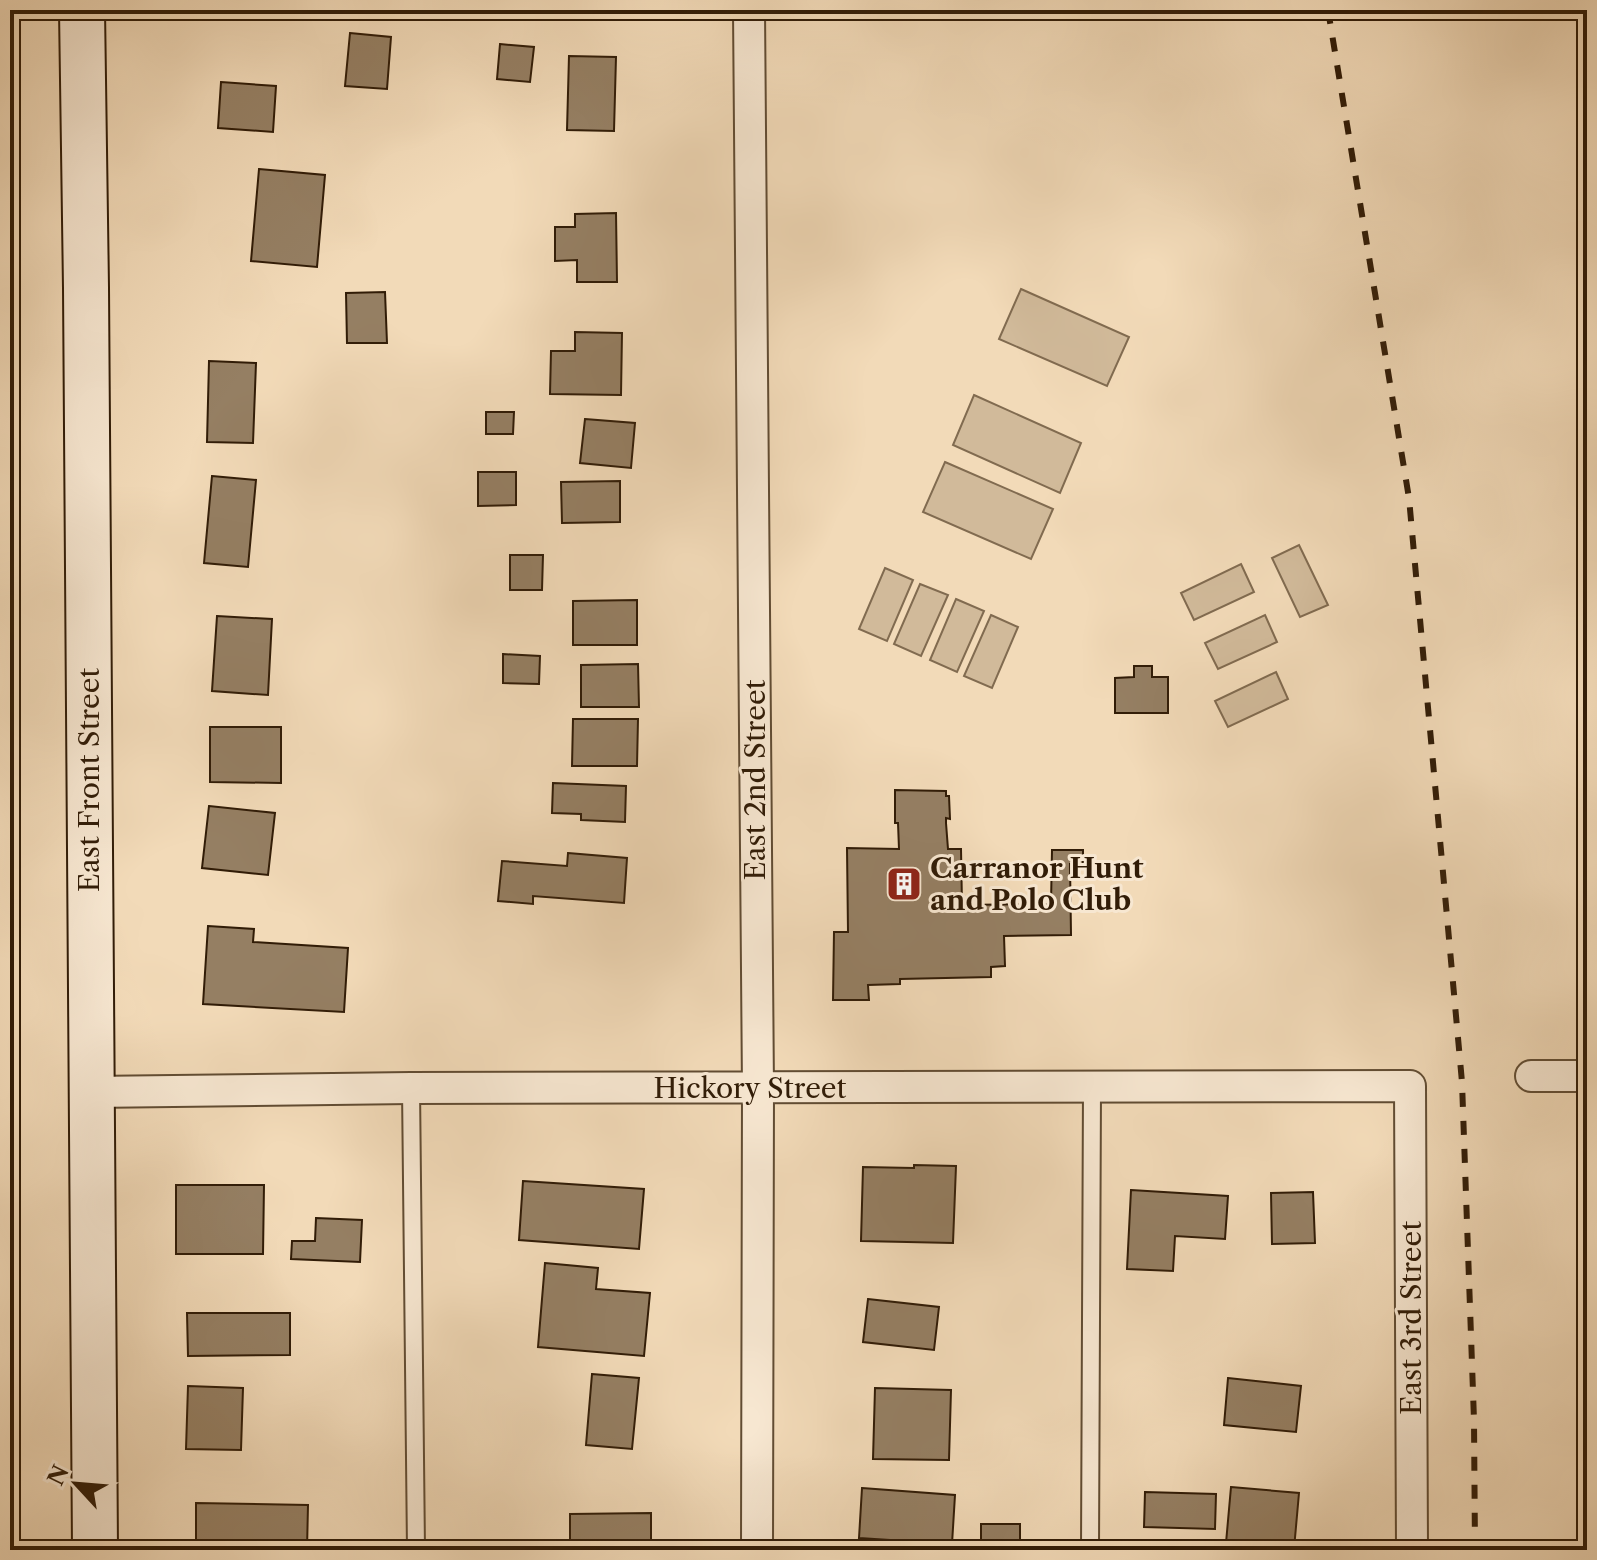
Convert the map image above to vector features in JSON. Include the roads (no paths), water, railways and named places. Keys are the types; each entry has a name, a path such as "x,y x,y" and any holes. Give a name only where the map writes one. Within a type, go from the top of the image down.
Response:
{"main road":[{"name":"East Front Street","path":"82,10 95,1550"}],"street":[{"name":"East 2nd Street","path":"749,10 758,1089 757,1550"},
{"path":"1531,1076 1587,1076"},
{"name":"Hickory Street","path":"91,1092 411,1088 1410,1086"},
{"name":"East 3rd Street","path":"1410,1086 1412,1550"}],"lane":[{"path":"411,1088 416,1550"},
{"path":"1090,1550 1092,1088"}],"railway":[{"path":"1328,10 1409,498 1462,1082 1474,1420 1475,1550"}],"place":[{"name":"Carranor Hunt and Polo Club","path":"904,884"}]}
